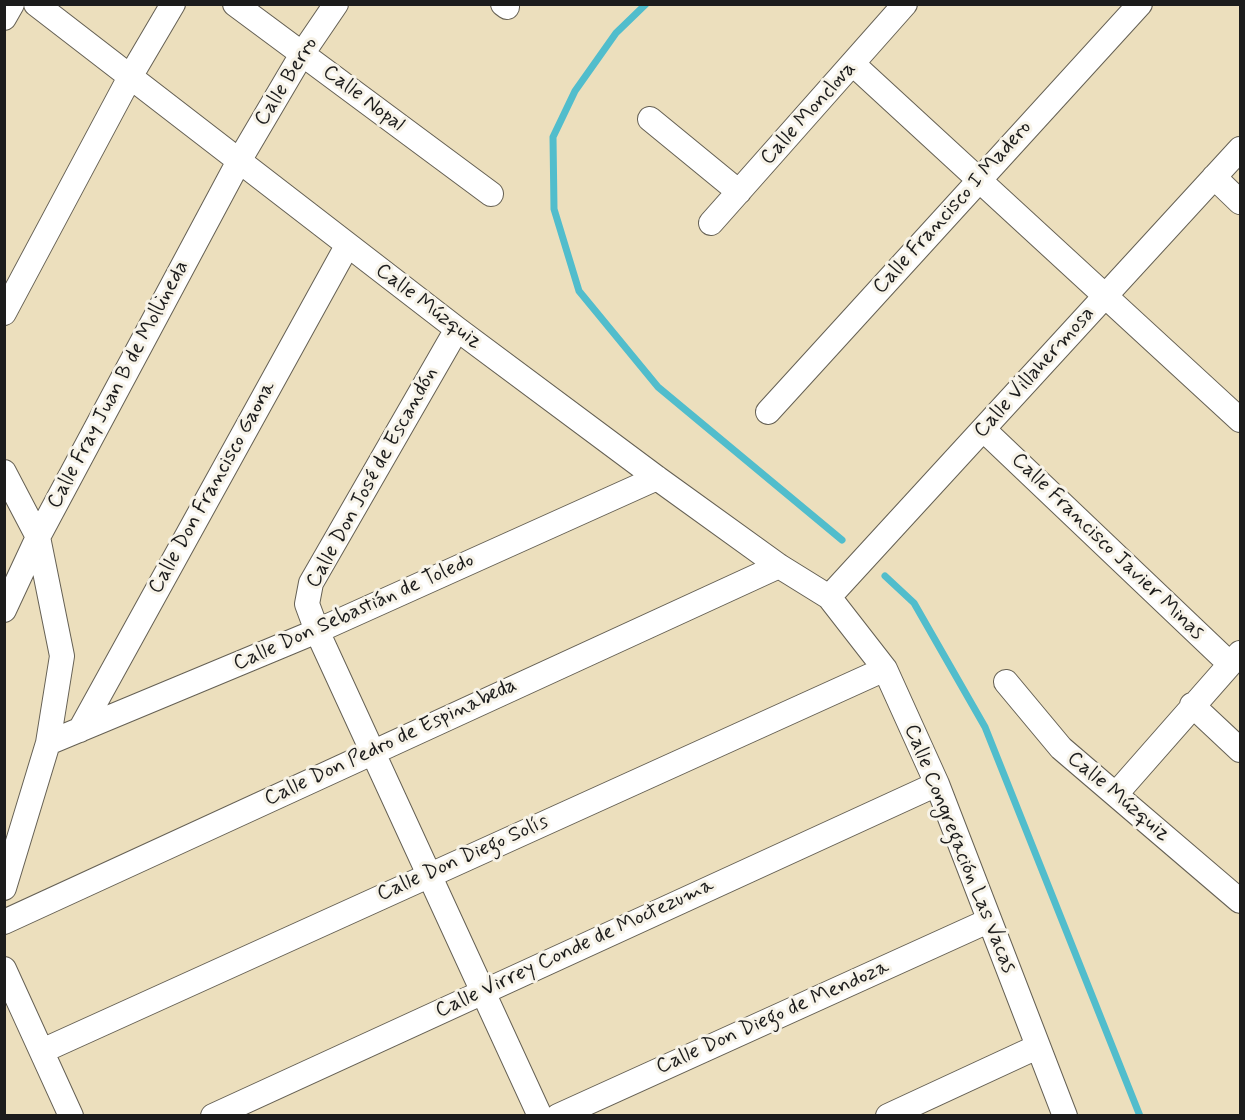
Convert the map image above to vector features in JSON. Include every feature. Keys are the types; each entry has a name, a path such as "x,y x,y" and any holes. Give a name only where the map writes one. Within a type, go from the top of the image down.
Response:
{"street":[{"path":"4,18 12,4"},
{"name":"Calle Múzquiz","path":"36,4 457,329 779,566 829,597"},
{"path":"4,313 130,77 173,4"},
{"name":"Calle Nopal","path":"235,4 491,194"},
{"name":"Calle Berro","path":"239,161 336,4"},
{"name":"Calle Monclova","path":"711,223 905,4"},
{"name":"Calle Francisco I Madero","path":"768,412 1140,4"},
{"path":"853,64 980,178 1240,420"},
{"path":"650,119 739,192"},
{"name":"Calle Villahermosa","path":"829,597 1240,149"},
{"name":"Calle Fray Juan B de Mollineda","path":"4,610 38,537 239,161"},
{"path":"1214,177 1240,202"},
{"name":"Calle Don Francisco Gaona","path":"80,730 347,246"},
{"name":"Calle Don José de Escandón","path":"457,329 311,583 308,611 540,1116"},
{"name":"Calle Francisco Javier Minas","path":"984,430 1235,658"},
{"path":"4,472 38,537 62,656 48,743 4,888"},
{"name":"Calle Don Sebastián de Toledo","path":"48,743 317,631 657,478"},
{"name":"Calle Don Pedro de Espinabeda","path":"4,922 779,566"},
{"name":"Calle Congregación Las Vacas","path":"829,597 885,669 937,784 1065,1116"},
{"path":"1116,794 1235,658"},
{"name":"Calle Don Diego Solís","path":"42,1051 885,669"},
{"name":"Calle Múzquiz","path":"1006,682 1053,740 1240,901"},
{"path":"1192,705 1240,750"},
{"name":"Calle Virrey Conde de Moctezuma","path":"213,1116 937,784"},
{"name":"Calle Don Diego de Mendoza","path":"558,1116 988,921"},
{"path":"4,969 71,1116"},
{"path":"888,1116 1037,1047"}],"waterway":[{"path":"646,4 616,33 575,91 553,137 554,209 579,291 658,387 842,540"},
{"path":"885,576 914,603 985,727 1140,1116"}]}
